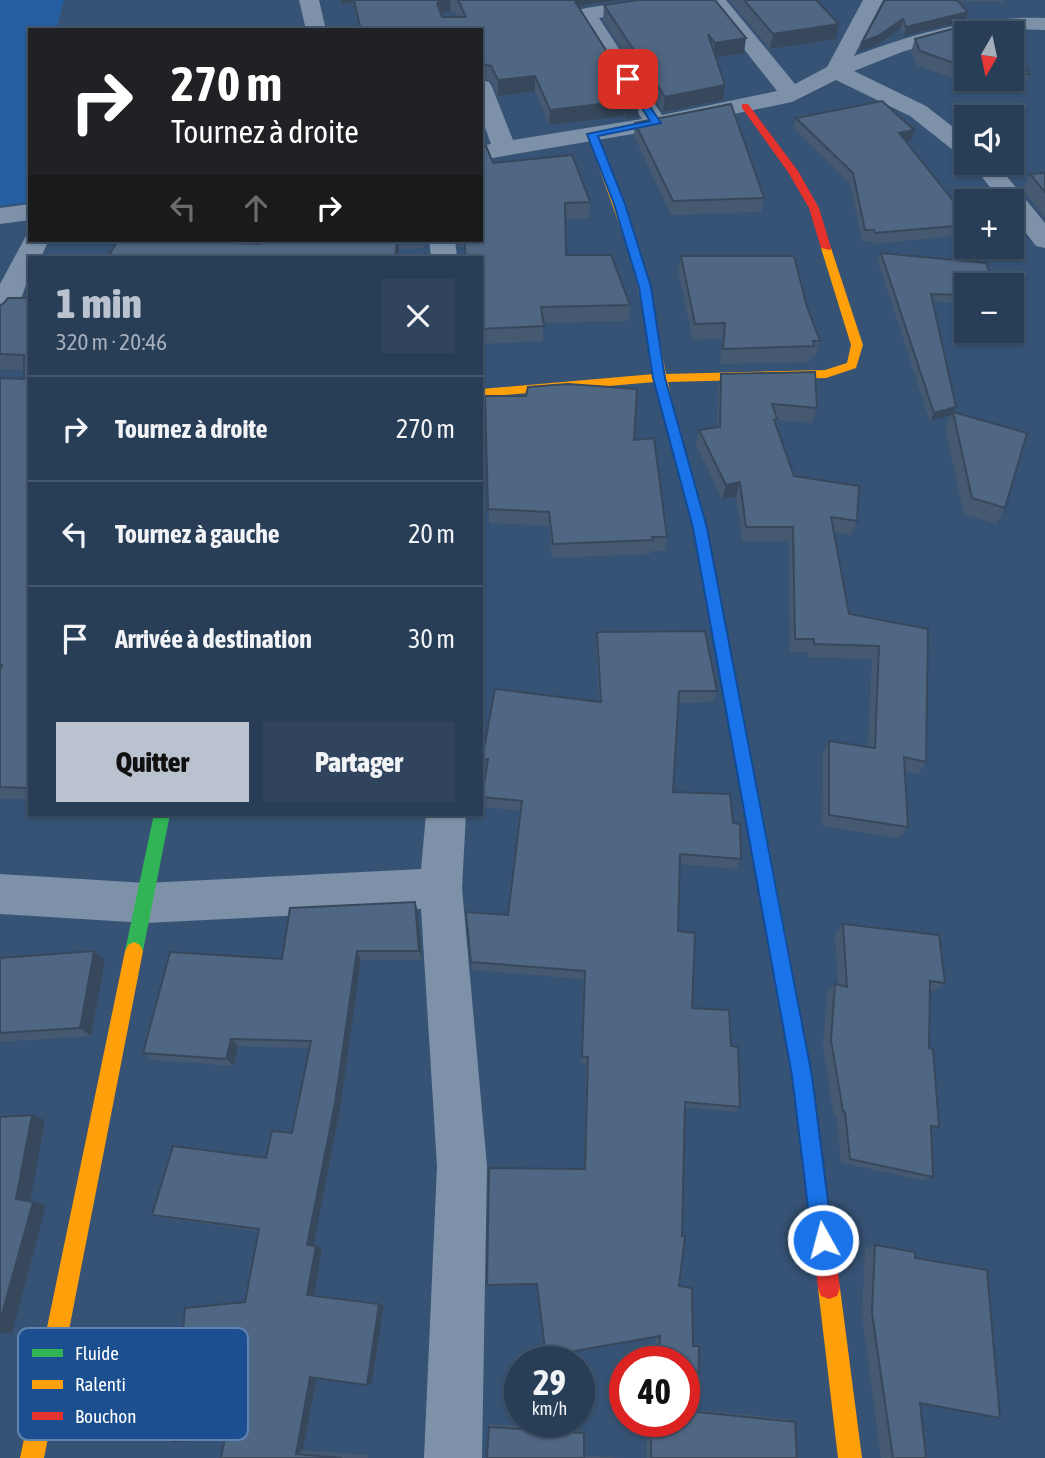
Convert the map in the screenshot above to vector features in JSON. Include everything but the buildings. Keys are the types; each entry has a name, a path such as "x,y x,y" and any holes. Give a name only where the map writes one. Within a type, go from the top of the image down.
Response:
{"street":[{"path":"309,0 316,28"},
{"path":"656,123 586,14 676,0"},
{"path":"715,0 792,94"},
{"path":"836,71 865,4"},
{"path":"483,153 656,123 792,94 836,71 895,48 949,32 1003,23 1045,24"},
{"path":"836,71 918,111 954,140"},
{"path":"483,92 505,149"},
{"path":"483,393 659,378 826,374 852,365 857,345 814,208 793,171 745,106"},
{"path":"592,134 620,204 645,287 659,378 700,528 802,1076 850,1458"},
{"path":"993,175 1045,240"},
{"path":"0,216 28,212"},
{"path":"0,311 35,242"},
{"path":"58,1328 162,816"},
{"path":"446,816 441,888 462,1167 453,1458"},
{"path":"0,894 146,903 441,888"},
{"path":"32,1458 36,1440"}],"shaded area":[{"path":"0,0 64,0 57,28 28,28 28,202 0,206"}],"traffic: fast":[{"path":"668,412 700,528 779,946"},
{"path":"134,951 162,816"}],"traffic: slow":[{"path":"592,134 640,266 668,412"},
{"path":"483,393 659,378 826,374 852,365 857,345 826,248"},
{"path":"58,1328 134,951"},
{"path":"829,1288 850,1458"},
{"path":"32,1458 36,1440"}],"traffic: jam":[{"path":"745,106 793,171 814,208 826,248"},
{"path":"779,946 802,1076 829,1288"}],"route":[{"path":"628,79 656,123 592,134 620,204 645,287 659,378 700,528 742,742 802,1076 823,1240"}]}
